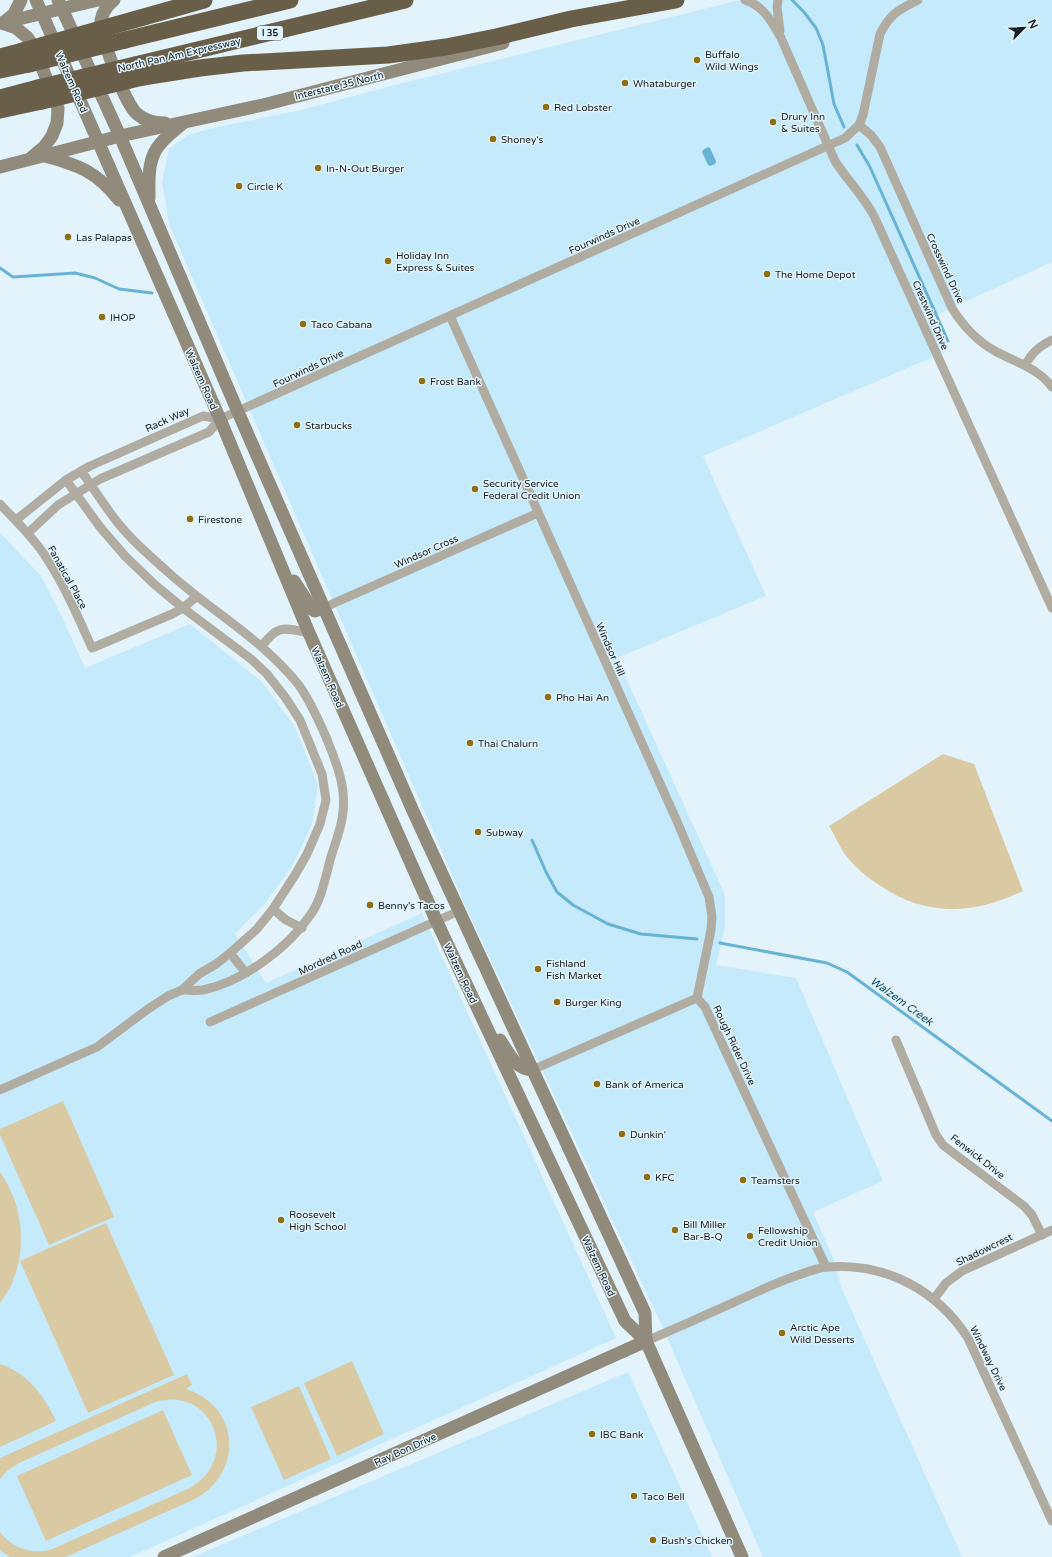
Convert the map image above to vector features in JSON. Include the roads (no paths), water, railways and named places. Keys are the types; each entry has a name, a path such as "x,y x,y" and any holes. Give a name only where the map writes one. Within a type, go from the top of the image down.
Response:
{"highway":[{"path":"0,70 26,58 204,0"},
{"path":"0,57 26,58 125,40 290,0"},
{"name":"North Pan Am Expressway","path":"0,98 40,94 139,71 405,0"},
{"path":"139,71 200,68 243,63 388,55 446,47 496,37 570,19 677,0"},
{"path":"0,110 40,94"}],"main road":[{"path":"1,24 14,14 21,0"},
{"name":"Walzem Road","path":"36,0 220,419 309,633 436,920 625,1321 646,1341"},
{"path":"1,24 42,15 60,5 98,0"},
{"path":"114,0 108,6 103,15 100,25 101,32 130,105 136,113 150,121 160,123 183,123"},
{"name":"Interstate 35 North","path":"0,167 120,136 263,105 544,32 677,0"},
{"name":"Walzem Road","path":"60,5 120,136 238,412 412,811 645,1313 646,1341 742,1557"},
{"path":"1,24 16,28 27,37 34,47 58,108 57,123 52,136 44,147 29,160"},
{"path":"149,204 148,175 153,155 161,143 183,123"},
{"path":"44,156 69,163 93,174 103,181 131,215"},
{"path":"271,543 309,606 315,611 323,608"},
{"path":"477,1006 516,1064 523,1069 532,1070"},
{"name":"Ray Bon Drive","path":"164,1557 646,1341"}],"street":[{"name":"Crestwind Drive","path":"745,0 760,8 768,16 781,38 828,147 838,166 860,192 874,216 1052,608"},
{"name":"Crestwind Drive","path":"778,0 777,7 781,38"},
{"name":"Fourwinds Drive","path":"220,419 828,147 845,138 859,125 866,105 880,34 885,23 894,12 918,0"},
{"name":"Crosswind Drive","path":"859,125 871,135 880,147 952,308 958,317 972,334 994,351 1025,365 1047,380 1052,387"},
{"name":"Windsor Hill","path":"450,316 710,897 712,917 697,998"},
{"path":"1025,365 1032,354 1041,346 1052,340"},
{"name":"Rack Way","path":"16,520 66,480 81,471 203,416 220,419"},
{"path":"28,533 58,506 91,484 209,432 220,419"},
{"path":"81,471 114,519 140,546 196,596 262,646 279,662 299,685 316,713 338,766 343,788 343,813 339,832 315,908 302,928 285,944 246,973 229,981 202,990 182,990"},
{"path":"0,1090 97,1047 148,1009 168,996 182,990 199,974 216,964 257,929 273,909 307,854 320,824 326,800 322,774 300,720 267,674 251,659 183,608 154,584 125,556 100,527 66,480"},
{"name":"Fanatical Place","path":"0,504 28,533 46,556 70,600 92,648 183,608"},
{"name":"Windsor Cross","path":"323,608 538,513"},
{"path":"183,608 196,596"},
{"path":"262,646 270,634 278,629 292,629 309,633"},
{"path":"273,909 286,920 302,928"},
{"name":"Mordred Road","path":"210,1022 459,910"},
{"path":"230,953 246,973"},
{"path":"532,1070 697,998"},
{"name":"Rough Rider Drive","path":"697,998 705,1007 826,1266"},
{"name":"Fenwick Drive","path":"896,1040 936,1135 944,1145 1024,1206 1032,1215 1042,1235"},
{"name":"Shadowcrest","path":"934,1299 946,1283 962,1271 1052,1230"},
{"name":"Windway Drive","path":"646,1341 790,1277 826,1266 859,1268 888,1274 915,1286 934,1299 951,1314 968,1338 1052,1521"}],"water":[{"path":"708,147 710,148 716,161 715,164 710,166 708,165 702,152"}],"waterway":[{"path":"792,0 804,12 816,28 823,45 834,104 844,127"},
{"path":"857,145 870,167 948,341"},
{"name":"Walzem Creek","path":"0,268 13,277 75,273 95,278 119,289 152,293"},
{"name":"Walzem Creek","path":"532,840 546,872 557,892 573,905 608,924 641,934 697,939"},
{"name":"Walzem Creek","path":"720,943 827,963 847,972 1052,1121"}],"place":[{"name":"Buffalo Wild Wings","path":"697,60"},
{"name":"Whataburger","path":"625,83"},
{"name":"Red Lobster","path":"546,107"},
{"name":"Drury Inn & Suites","path":"773,122"},
{"name":"Shoney's","path":"493,139"},
{"name":"In-N-Out Burger","path":"318,168"},
{"name":"Circle K","path":"239,186"},
{"name":"Las Palapas","path":"68,237"},
{"name":"Holiday Inn Express & Suites","path":"388,261"},
{"name":"The Home Depot","path":"767,274"},
{"name":"IHOP","path":"102,317"},
{"name":"Taco Cabana","path":"303,324"},
{"name":"Frost Bank","path":"422,381"},
{"name":"Starbucks","path":"297,425"},
{"name":"Security Service Federal Credit Union","path":"475,489"},
{"name":"Firestone","path":"190,519"},
{"name":"Pho Hai An","path":"548,697"},
{"name":"Thai Chalurn","path":"470,743"},
{"name":"Subway","path":"478,832"},
{"name":"Benny's Tacos","path":"370,905"},
{"name":"Fishland Fish Market","path":"538,969"},
{"name":"Burger King","path":"557,1002"},
{"name":"Bank of America","path":"597,1084"},
{"name":"Dunkin'","path":"622,1134"},
{"name":"KFC","path":"647,1177"},
{"name":"Teamsters","path":"743,1180"},
{"name":"Roosevelt High School","path":"281,1220"},
{"name":"Bill Miller Bar-B-Q","path":"675,1230"},
{"name":"Fellowship Credit Union","path":"750,1236"},
{"name":"Arctic Ape Wild Desserts","path":"782,1333"},
{"name":"IBC Bank","path":"592,1434"},
{"name":"Taco Bell","path":"634,1496"},
{"name":"Bush's Chicken","path":"653,1540"}]}
